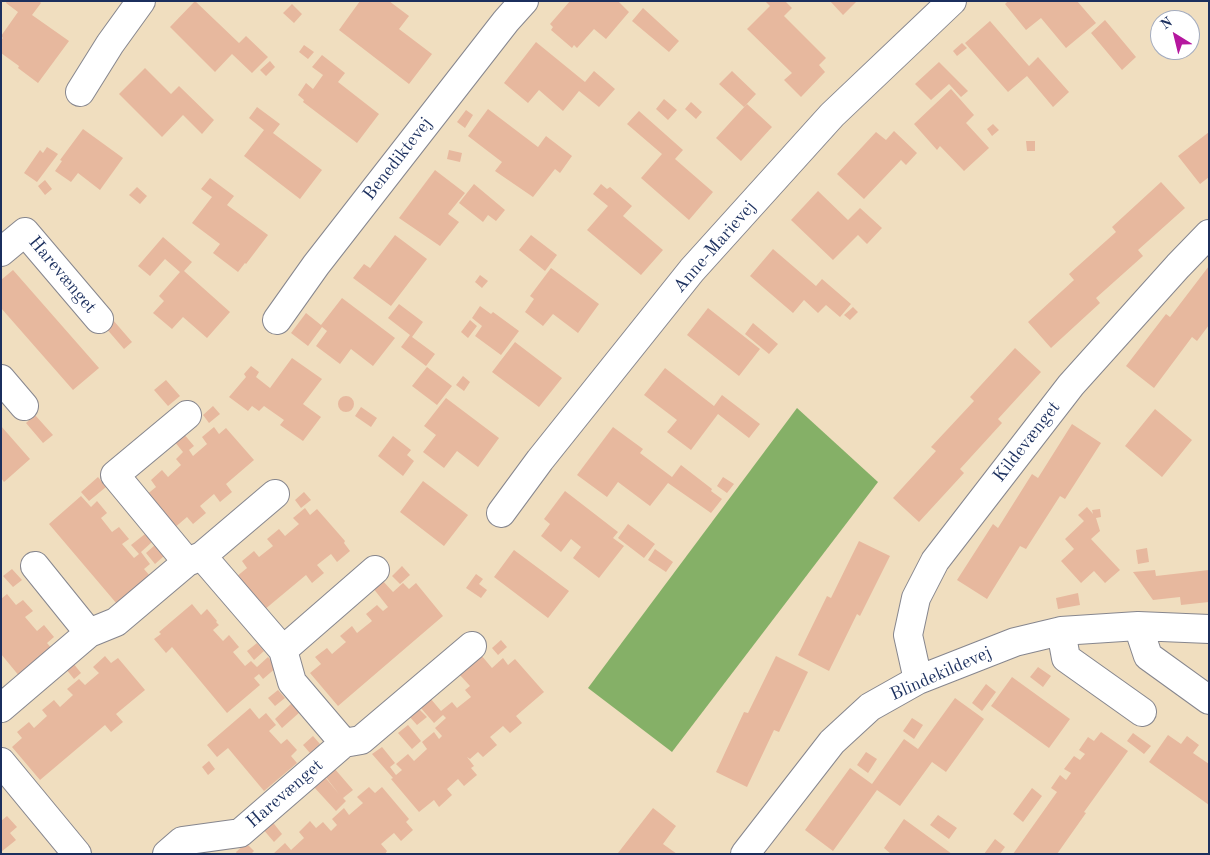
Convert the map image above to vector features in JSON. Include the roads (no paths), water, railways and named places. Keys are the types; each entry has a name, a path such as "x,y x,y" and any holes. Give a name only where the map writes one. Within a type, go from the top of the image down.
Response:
{"street":[{"path":"80,92 110,44 142,1"},
{"name":"Benediktevej","path":"277,320 316,265 506,21 524,1"},
{"name":"Anne-Marievej","path":"502,514 540,460 692,270 832,115 952,1"},
{"name":"Harevænget","path":"1,252 25,232 99,319"},
{"name":"Kildevænget","path":"918,680 908,635 916,598 935,561 1071,385 1209,234"},
{"path":"1,379 24,406"},
{"path":"187,415 115,475 283,650 292,682 344,743"},
{"path":"1,708 89,633 116,622 276,494"},
{"path":"35,566 89,633"},
{"path":"283,650 375,570"},
{"path":"1138,626 1148,656 1209,700"},
{"name":"Blindekildevej","path":"749,852 832,742 870,707 918,680 1015,642 1060,631 1138,626 1209,629"},
{"path":"1060,631 1066,658 1142,712"},
{"name":"Harevænget","path":"167,854 182,841 240,833 344,743 361,740 472,646"},
{"path":"1,762 77,854"}]}
